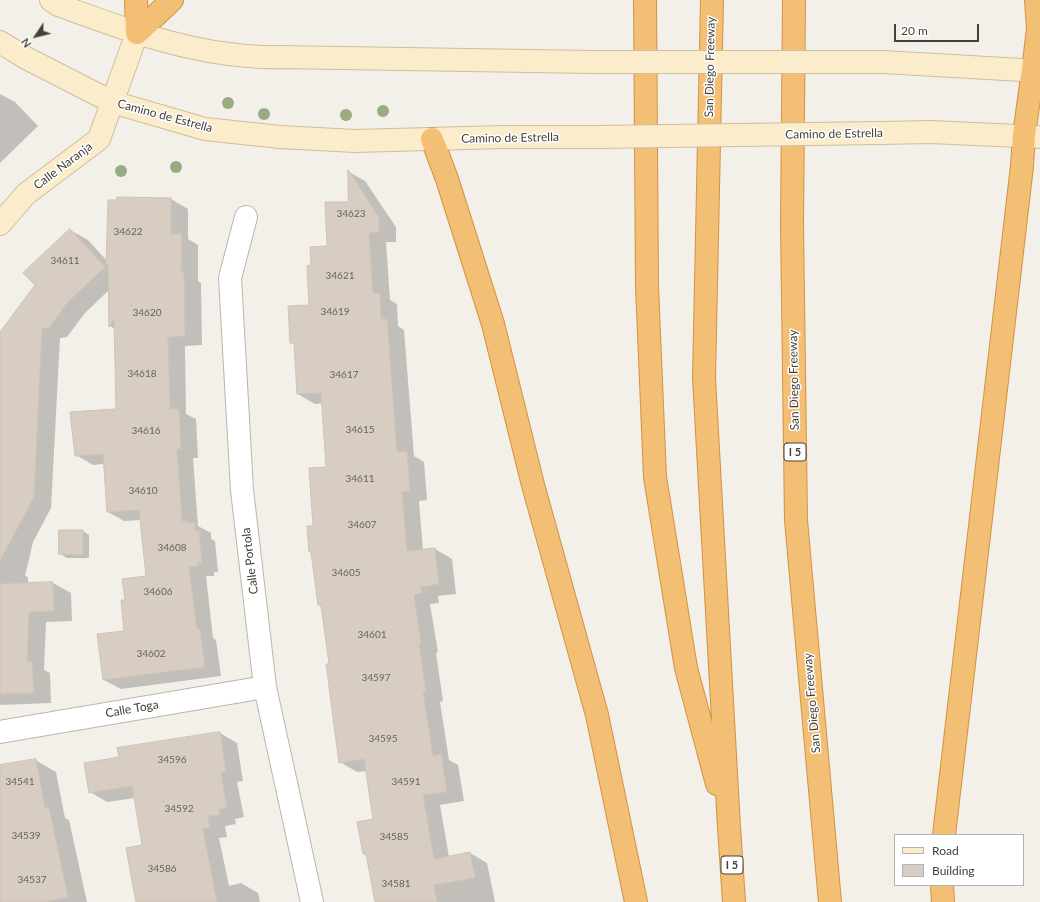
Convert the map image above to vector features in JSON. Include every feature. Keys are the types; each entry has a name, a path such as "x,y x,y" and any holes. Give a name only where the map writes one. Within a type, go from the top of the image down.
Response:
{"highway":[{"path":"136,0 137,33"},
{"path":"137,33 172,0"},
{"path":"645,0 647,286 655,478 686,668 729,827"},
{"name":"San Diego Freeway","path":"712,0 704,378 734,902"},
{"name":"San Diego Freeway","path":"794,0 792,224 796,520 830,902"},
{"path":"944,834 1020,182 1032,136 1037,70 1038,29 1036,0"},
{"path":"432,139 447,179 493,324 534,485 597,715 636,902"},
{"path":"942,886 943,902"}],"main road":[{"path":"51,0 58,5 137,33 200,50 260,58 278,57 593,62 883,62 1037,70"},
{"name":"Calle Naranja","path":"0,224 26,194 99,139 137,33"},
{"name":"Camino de Estrella","path":"0,42 26,58 112,102 205,129 280,137 348,140 930,132 1032,136"}],"street":[{"name":"Calle Portola","path":"246,217 230,278 242,490 265,687 312,902"},
{"name":"Calle Toga","path":"0,732 265,687"}],"building":[{"path":"348,170 379,217 379,232 369,233 373,293 380,293 381,319 387,319 397,452 407,451 410,491 402,492 407,551 435,548 439,584 421,587 422,593 414,595 426,692 423,692 433,756 441,754 447,792 423,795 434,859 470,852 475,878 434,885 437,902 375,902 366,854 363,854 357,822 373,819 364,759 339,763 326,664 329,664 321,605 318,605 311,552 309,552 307,526 313,526 309,468 326,467 321,393 297,394 294,343 290,343 288,306 309,305 307,266 311,265 310,247 327,246 325,202 348,202"},
{"path":"117,197 171,198 171,234 182,234 181,272 184,272 185,336 168,337 170,409 179,409 181,449 177,449 182,521 187,521 187,523 195,523 195,531 199,530 202,563 198,563 198,566 189,567 197,629 200,629 205,667 103,680 97,634 124,631 121,600 125,600 122,579 146,576 139,510 107,512 103,454 75,456 70,412 116,409 114,319 109,327 108,264 106,266 108,200 116,200"},
{"path":"70,229 105,267 67,303 49,328 42,328 34,497 0,561 0,332 35,285 23,273"},
{"path":"59,530 83,530 83,555 59,554"},
{"path":"53,582 54,611 29,612 27,662 32,662 34,693 0,694 0,584"},
{"path":"220,732 226,772 221,773 227,808 219,809 220,815 208,816 210,828 203,829 217,902 136,902 126,848 142,845 132,786 89,793 84,763 119,757 117,748"},
{"path":"36,759 45,808 49,807 68,897 46,902 0,902 0,765"}]}
